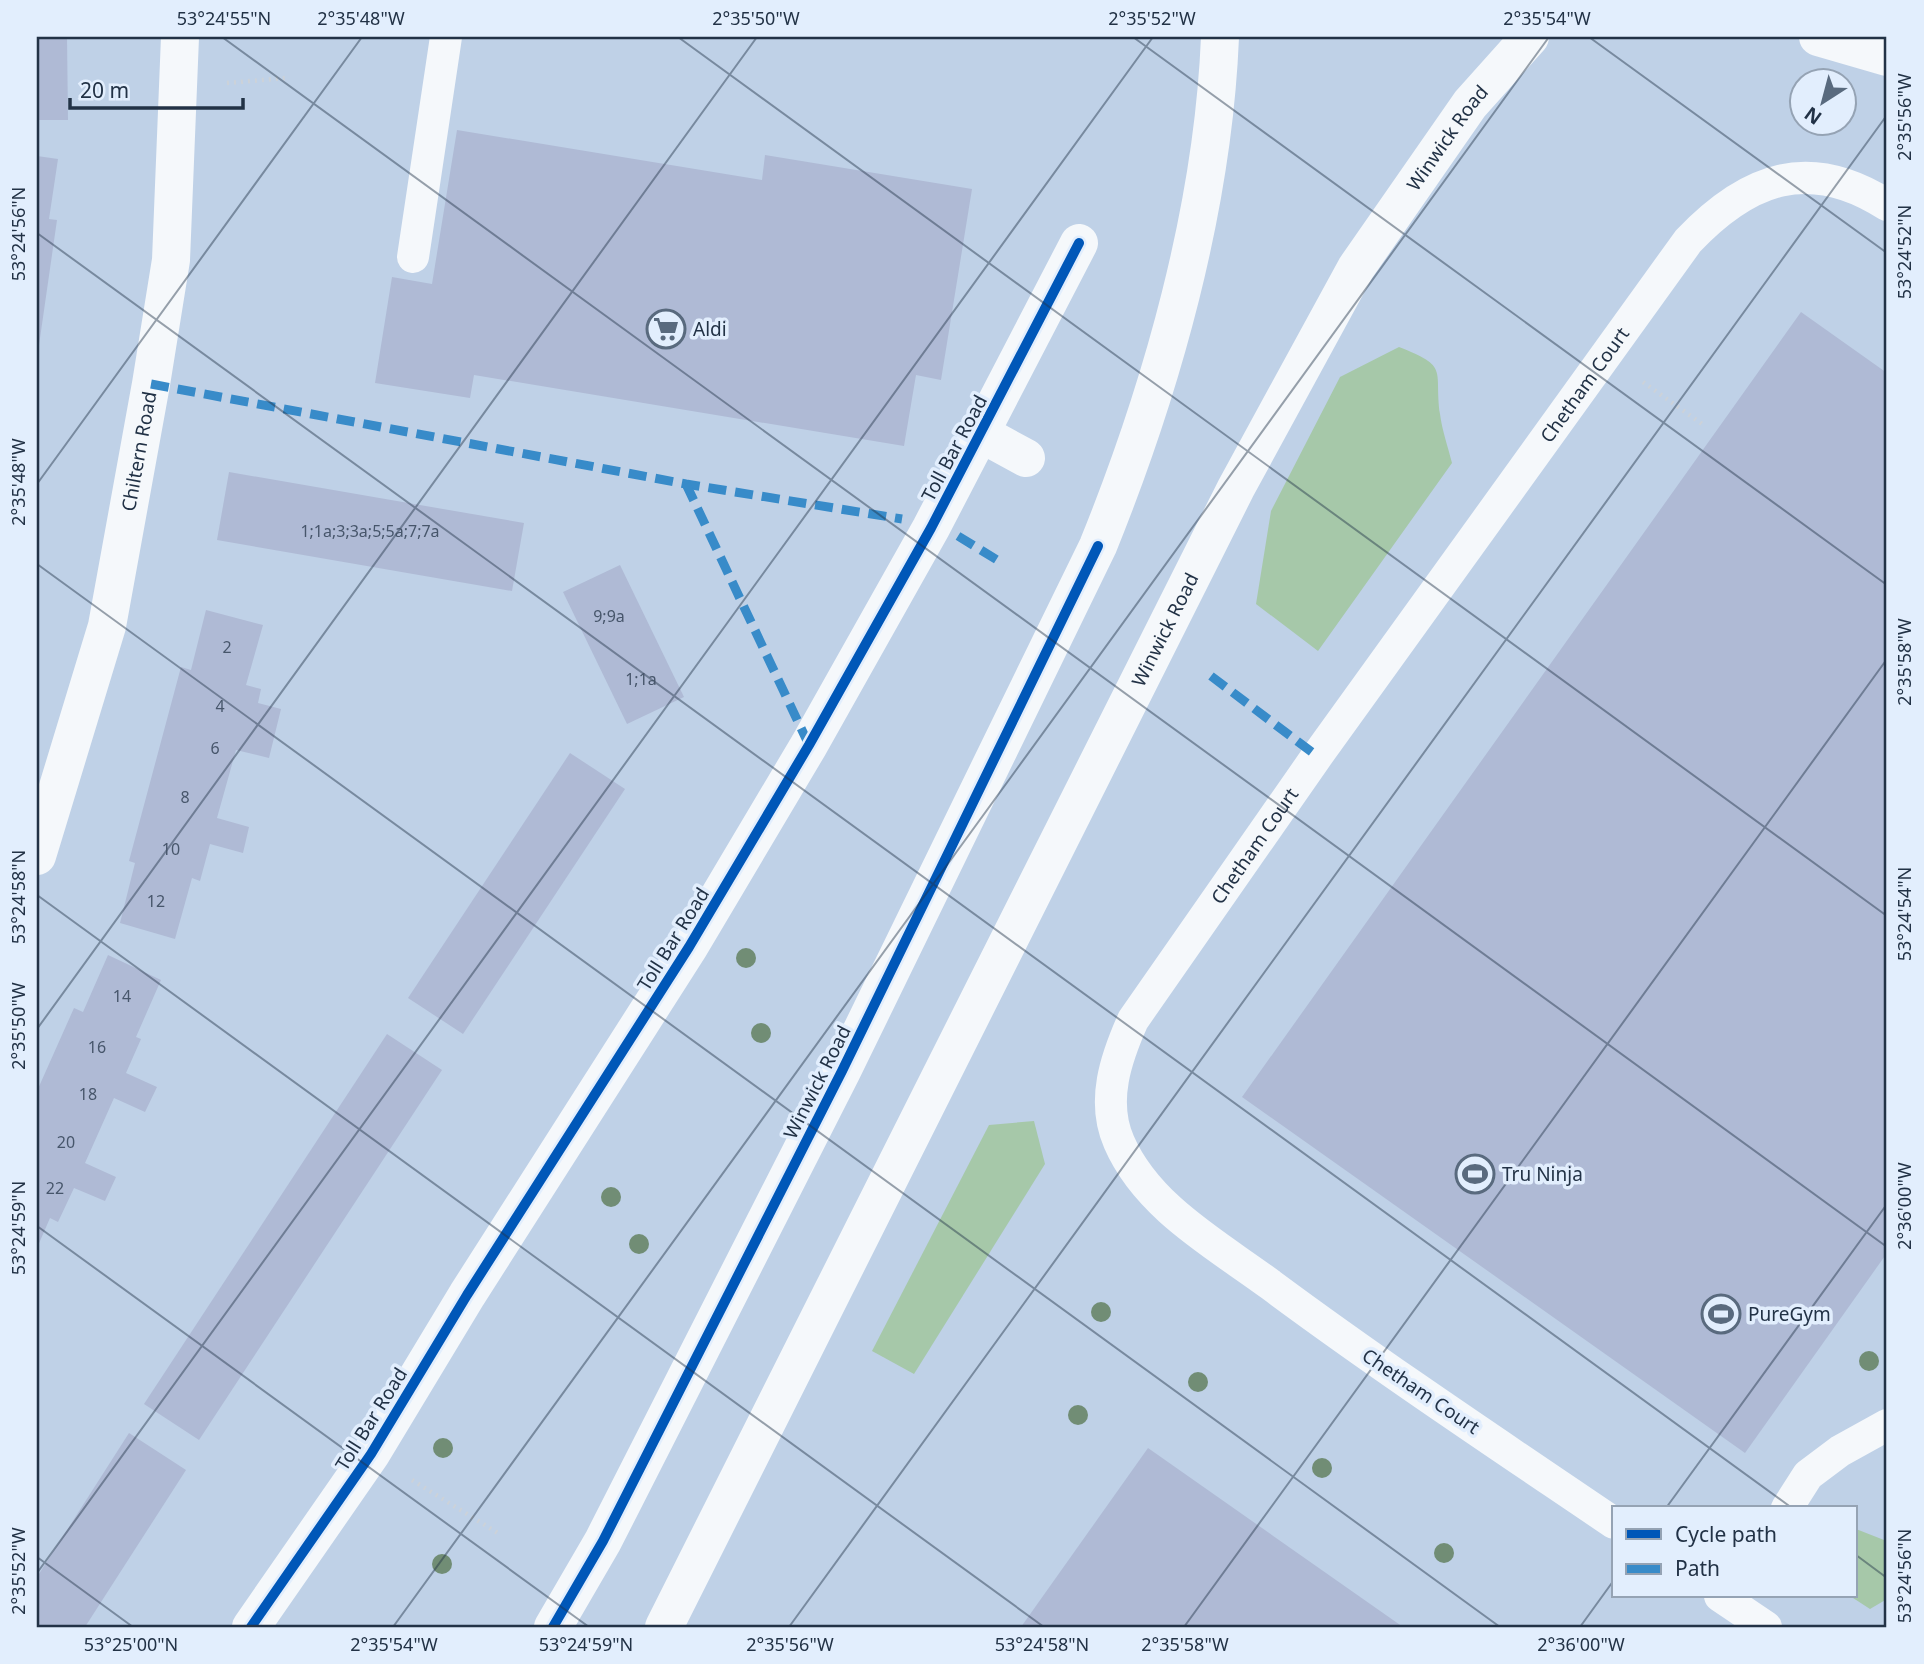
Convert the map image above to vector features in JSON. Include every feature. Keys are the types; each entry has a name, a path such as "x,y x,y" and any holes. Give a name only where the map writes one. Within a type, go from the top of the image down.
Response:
{"main road":[{"name":"Chiltern Road","path":"37,856 107,626 151,384 171,260 180,37"},
{"name":"Winwick Road","path":"553,1627 603,1541 842,1072 1098,546 1131,461 1163,361 1210,140 1220,37"},
{"name":"Winwick Road","path":"664,1627 1236,488 1356,268 1470,104 1530,37"},
{"path":"1470,104 1512,64 1548,37"},
{"path":"1818,37 1887,57"},
{"name":"Toll Bar Road","path":"251,1627 371,1454 467,1295 690,947 809,745 982,434 1079,243"},
{"name":"Toll Bar Road","path":"982,434 1026,458"}],"lane":[{"path":"413,257 446,37"},
{"name":"Chetham Court","path":"1612,1522 1370,1358 1170,1210 1137,1175 1118,1141 1110,1102 1116,1058 1133,1020 1317,757 1688,241 1715,213 1748,191 1776,181 1813,177 1849,185 1887,205"},
{"path":"1788,1506 1808,1475 1840,1451 1887,1425"},
{"path":"1724,1598 1762,1616"}],"path":[{"path":"221,84 286,78"},
{"path":"1606,356 1702,424"},
{"path":"371,1454 501,1535"}],"green space":[{"path":"1399,347 1426,360 1436,371 1441,420 1452,463 1318,651 1256,604 1271,511 1340,377"},
{"path":"1034,1121 1045,1164 914,1374 872,1351 989,1125"},
{"path":"1857,1529 1884,1540 1887,1536 1887,1599 1870,1609 1853,1598 1857,1598"}],"building":[{"path":"37,37 67,37 68,120 37,120"},
{"name":"Aldi","path":"457,130 762,180 765,155 972,189 941,380 916,375 904,446 474,375 470,398 375,383 392,277 432,284"},
{"path":"37,156 58,159 49,219 57,220 38,352"},
{"path":"1801,312 1887,373 1887,1253 1745,1453 1242,1097"},
{"path":"229,472 524,523 512,591 217,540"},
{"path":"620,565 684,697 627,724 563,592"},
{"path":"206,610 263,625 246,685 261,689 258,703 281,709 269,758 236,750 217,818 249,827 243,853 210,844 200,881 192,878 175,939 120,923 135,863 129,861 181,667 191,670"},
{"path":"570,753 625,789 463,1034 408,998"},
{"path":"108,955 161,980 136,1037 141,1039 126,1073 157,1087 145,1112 114,1098 85,1163 116,1177 105,1201 74,1188 58,1222 50,1218 37,1248 37,1091 74,1008 83,1012"},
{"path":"387,1034 442,1070 199,1440 144,1404"},
{"path":"129,1433 186,1470 85,1627 37,1627 37,1577"},
{"path":"1148,1448 1403,1627 1021,1627"}],"marked path":[{"path":"151,384 686,484 902,519"},
{"path":"686,484 809,745"},
{"path":"958,536 1002,563"},
{"path":"1211,676 1317,756"}],"cycle path":[{"path":"251,1627 371,1454 467,1295 689,947 809,745 931,528 1079,243"},
{"path":"553,1627 603,1541 842,1071 1098,546"}],"place":[{"name":"Aldi","path":"666,329"},
{"name":"Tru Ninja","path":"1475,1174"},
{"name":"PureGym","path":"1721,1314"}]}
